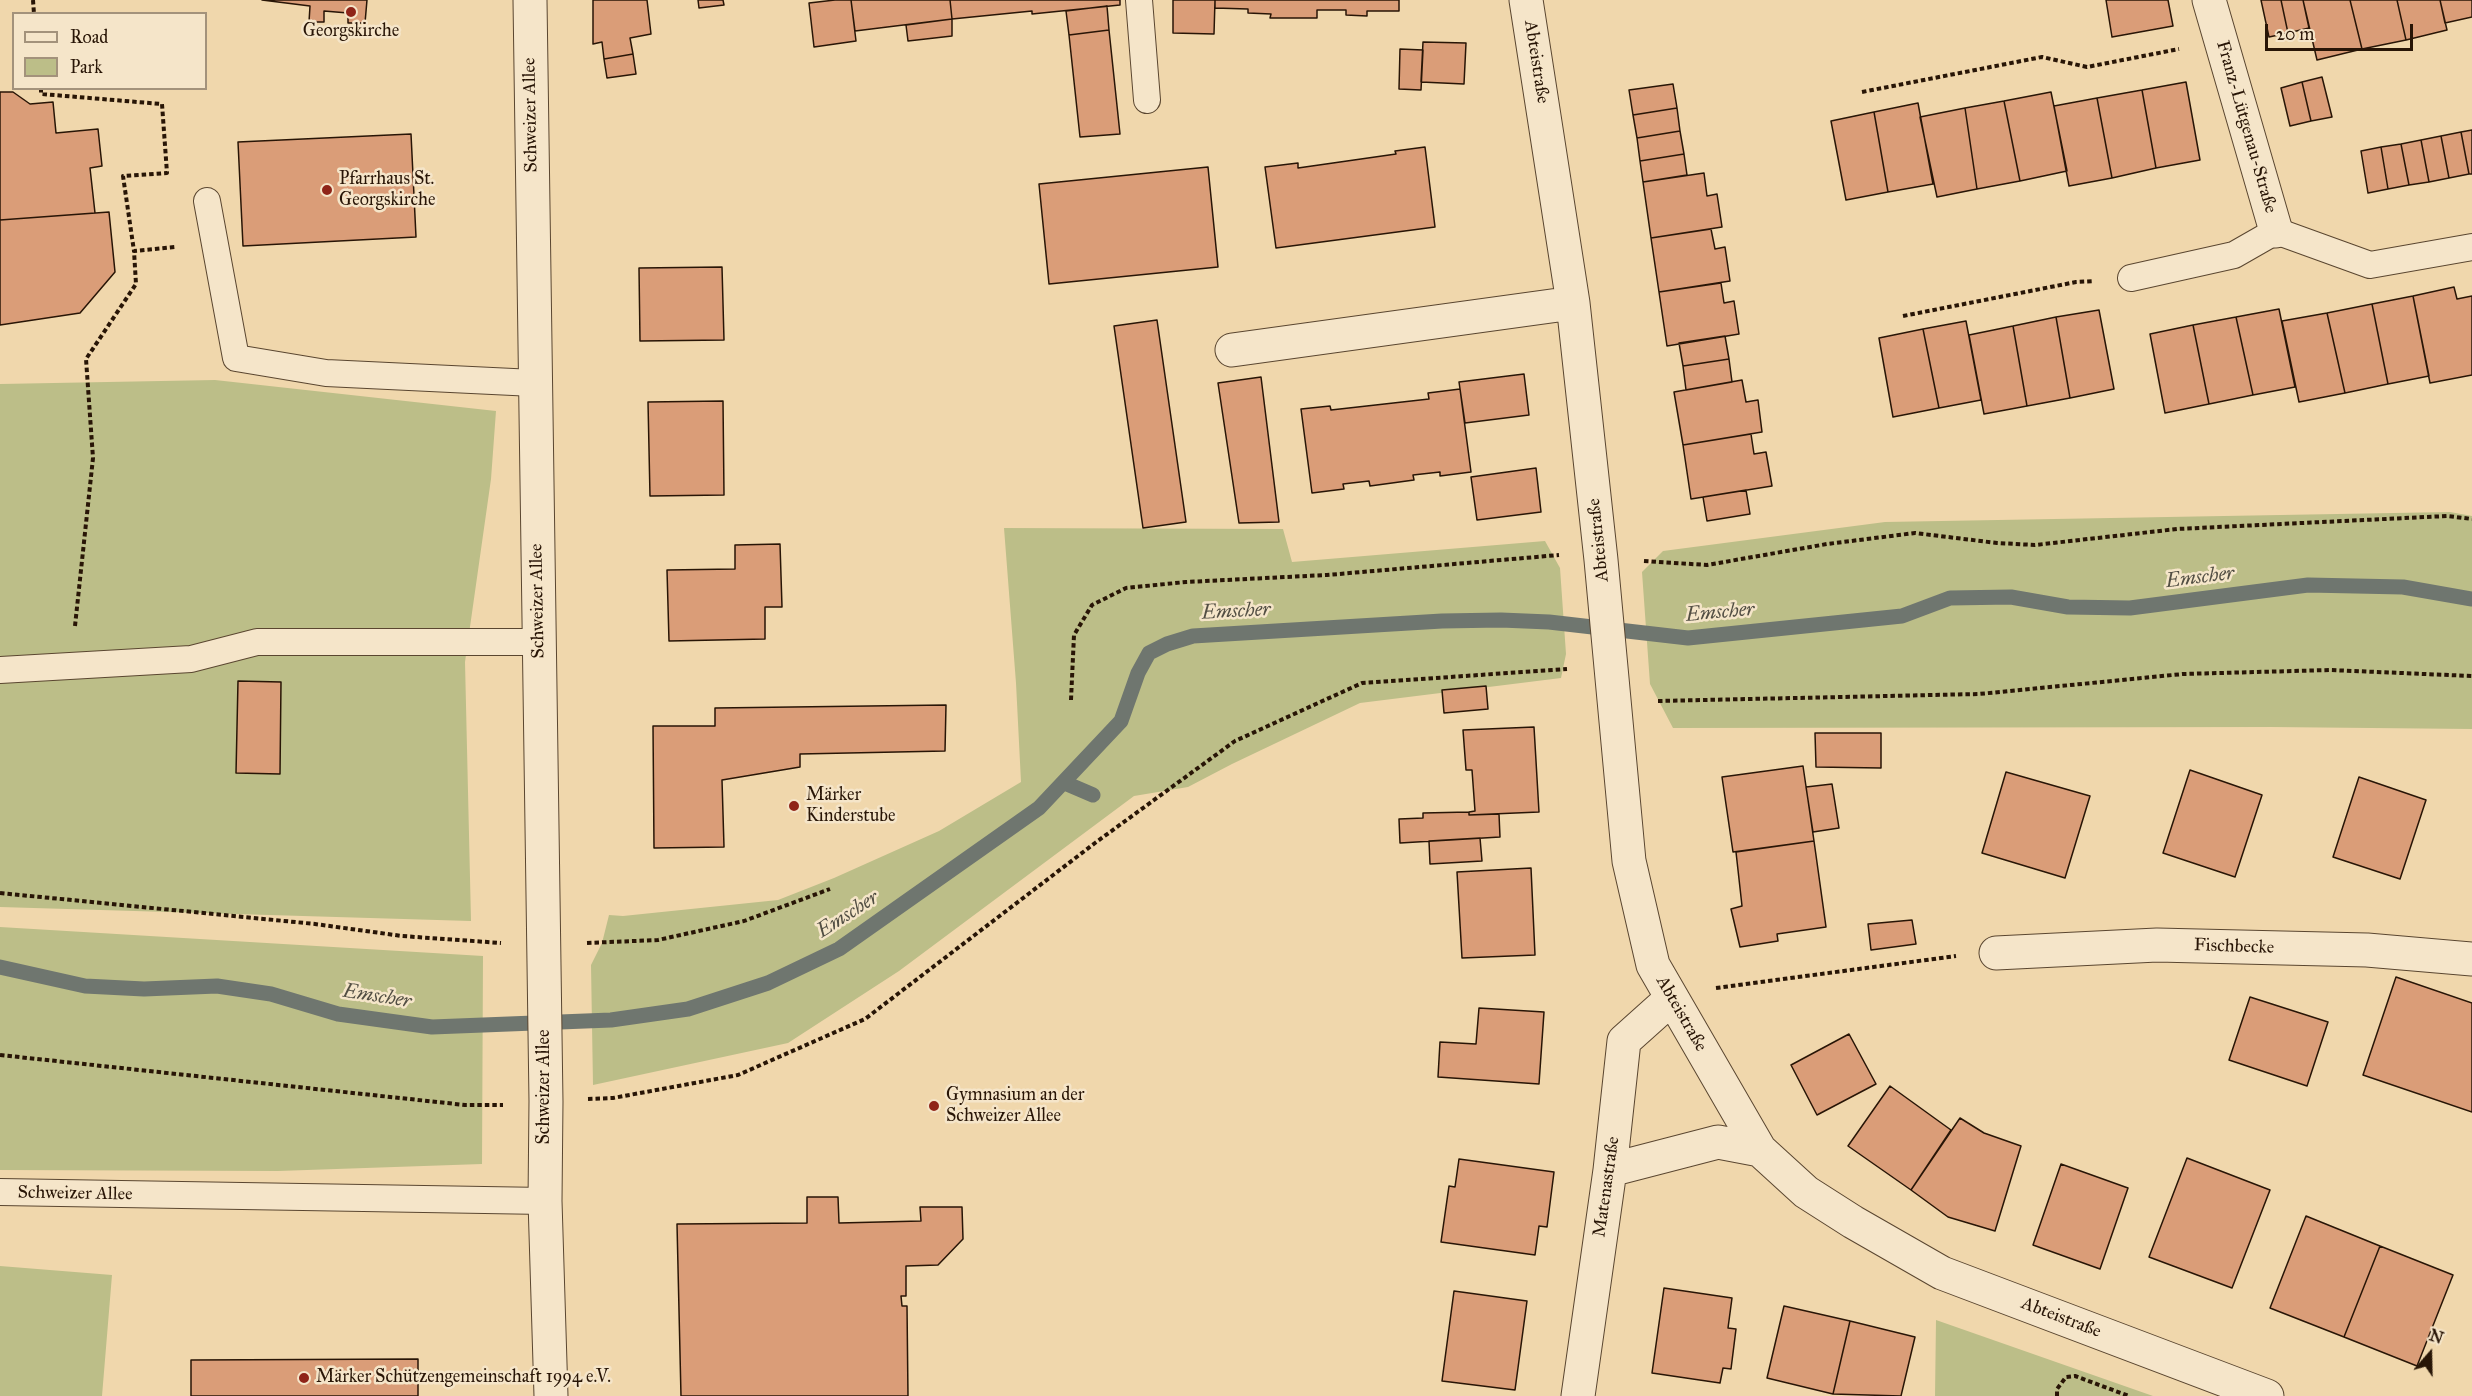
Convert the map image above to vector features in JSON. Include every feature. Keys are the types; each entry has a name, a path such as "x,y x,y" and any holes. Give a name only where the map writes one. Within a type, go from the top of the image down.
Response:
{"street":[{"name":"Schweizer Allee","path":"530,0 546,1093 545,1201 551,1396"},
{"name":"Abteistraße","path":"1526,0 1573,303 1602,566 1629,861 1653,965 1760,1150 1806,1192 1942,1273 2267,1396"},
{"name":"Franz-Lütgenau-Straße","path":"2209,0 2276,231"},
{"path":"1232,350 1573,303"},
{"name":"Fischbecke","path":"1996,953 2157,945 2367,950 2472,959"},
{"name":"Matenastraße","path":"1578,1396 1610,1170 1624,1041 1672,998"},
{"path":"1610,1170 1718,1142 1760,1150"}],"lane":[{"path":"1139,0 1147,100"},
{"path":"207,201 236,357 326,373 534,383"},
{"path":"2131,278 2234,255 2276,231"},
{"name":"Franz-Lütgenau-Straße","path":"2276,231 2370,265 2472,247"},
{"path":"0,670 191,659 257,642 538,642"},
{"name":"Schweizer Allee","path":"0,1192 545,1201"}],"path":[{"path":"1862,92 2042,57 2087,67 2221,40"},
{"path":"41,90 41,94 162,104 168,173 123,176 134,251 136,284 86,359 93,458 70,666"},
{"path":"134,251 214,244"},
{"path":"1903,316 2076,282 2131,278"},
{"path":"1071,700 1074,635 1092,605 1126,588 1186,582 1327,575 1553,555 1602,566 1707,565 1827,544 1915,533 1996,543 2035,544 2177,529 2448,516 2472,519"},
{"path":"0,1055 465,1105 494,1106 546,1093 613,1098 738,1076 866,1019 1095,843 1235,741 1362,683 1560,669 1611,679 1979,694 2183,674 2330,670 2472,676"},
{"path":"0,893 315,924 402,936 479,942 544,954 602,943 658,940 744,921 830,889"},
{"path":"1672,998 1748,983 1936,957 1996,953"},
{"path":"2057,1396 2057,1389 2067,1377 2075,1376 2129,1396"}],"green space":[{"path":"215,380 496,411 491,479 465,662 471,921 0,907 0,384"},
{"path":"2450,512 2472,516 2472,729 1673,728 1650,684 1642,572 1663,551 1885,522"},
{"path":"1004,528 1283,529 1292,562 1545,541 1560,568 1566,654 1561,678 1360,703 1188,787 1134,796 899,971 788,1043 593,1085 591,965 602,943 609,915 623,916 778,900 834,878 939,831 1021,782"},
{"path":"0,927 483,956 482,1164 278,1171 0,1170"},
{"path":"0,1266 112,1275 102,1396 0,1396"},
{"path":"1936,1320 2153,1396 1935,1396"}],"building":[{"name":"Georgskirche","path":"262,0 367,0 365,23 348,23 348,13 324,11 324,22 309,22 310,6"},
{"path":"593,0 647,0 651,34 630,38 633,54 604,59 602,42 593,44"},
{"path":"698,0 723,0 724,5 699,8"},
{"path":"851,0 856,41 814,47 809,3"},
{"path":"851,0 950,0 952,19 855,31"},
{"path":"950,0 1120,0 1120,5 952,19"},
{"path":"1173,0 1215,0 1214,34 1173,33"},
{"path":"1215,0 1399,0 1399,11 1367,11 1367,16 1346,15 1346,10 1317,10 1317,18 1270,18 1271,14 1248,13 1248,9 1215,8"},
{"path":"2106,0 2168,0 2173,26 2112,37"},
{"path":"2261,0 2281,0 2288,33 2269,37"},
{"path":"2281,0 2303,0 2309,28 2288,33"},
{"path":"2303,0 2350,0 2362,49 2317,60"},
{"path":"2350,0 2397,0 2406,40 2362,49"},
{"path":"2397,0 2440,0 2447,30 2406,40"},
{"path":"2440,0 2472,0 2472,17 2445,23"},
{"path":"1107,6 1109,30 1069,35 1066,11"},
{"path":"952,19 952,36 908,41 906,25"},
{"path":"1109,30 1120,134 1080,137 1069,35"},
{"path":"1423,42 1466,43 1464,84 1421,82"},
{"path":"1400,49 1423,50 1421,90 1399,89"},
{"path":"633,54 636,74 607,78 604,59"},
{"path":"2322,77 2332,117 2311,121 2302,82"},
{"path":"2186,82 2200,160 2156,168 2142,90"},
{"path":"2302,82 2311,121 2290,126 2281,88"},
{"path":"1673,84 1677,108 1633,115 1629,90"},
{"path":"2142,90 2156,168 2112,178 2097,98"},
{"path":"0,92 13,92 30,104 53,102 56,133 98,129 102,166 90,168 95,213 0,220"},
{"path":"2051,92 2067,171 2020,181 2004,101"},
{"path":"2097,98 2112,178 2069,186 2054,106"},
{"path":"2004,101 2020,181 1977,189 1965,108"},
{"path":"1918,103 1933,184 1888,192 1874,112"},
{"path":"1677,108 1680,131 1637,138 1633,115"},
{"path":"1965,108 1977,189 1937,197 1920,117"},
{"path":"1874,112 1888,192 1846,200 1831,121"},
{"path":"2472,130 2472,174 2469,174 2461,132"},
{"path":"1680,131 1684,154 1640,161 1637,138"},
{"path":"2461,132 2469,174 2449,178 2441,136"},
{"name":"Pfarrhaus St. Georgskirche","path":"411,134 416,237 243,246 238,142"},
{"path":"2441,136 2449,178 2429,182 2421,140"},
{"path":"2421,140 2429,182 2409,185 2401,144"},
{"path":"2401,144 2409,185 2388,189 2381,147"},
{"path":"1425,147 1435,227 1276,248 1265,167 1298,163 1298,168 1396,154 1395,151"},
{"path":"2381,147 2388,189 2368,193 2361,151"},
{"path":"1684,154 1687,175 1643,182 1640,161"},
{"path":"1208,167 1218,267 1049,284 1039,184"},
{"path":"1704,173 1707,196 1717,194 1722,227 1651,238 1643,182"},
{"path":"109,212 115,272 80,313 0,325 0,220"},
{"path":"1711,229 1715,249 1725,247 1730,281 1659,292 1651,238"},
{"path":"722,267 724,340 640,341 639,268"},
{"path":"1721,283 1724,303 1734,301 1739,334 1667,346 1659,292"},
{"path":"2454,287 2457,299 2472,296 2472,375 2430,383 2413,296"},
{"path":"2413,296 2429,376 2388,384 2372,304"},
{"path":"2372,304 2388,384 2345,393 2327,313"},
{"path":"2279,309 2295,387 2253,395 2236,317"},
{"path":"2099,310 2114,389 2070,398 2056,317"},
{"path":"2327,313 2345,393 2299,402 2282,321"},
{"path":"2056,317 2070,398 2027,406 2013,326"},
{"path":"2236,317 2253,395 2209,404 2193,325"},
{"path":"1157,320 1186,522 1143,528 1114,326"},
{"path":"1966,321 1981,400 1939,408 1923,329"},
{"path":"2193,325 2209,404 2165,413 2150,334"},
{"path":"2013,326 2027,406 1984,414 1969,335"},
{"path":"1923,329 1939,408 1893,417 1879,338"},
{"path":"1725,336 1729,359 1683,366 1679,343"},
{"path":"1729,359 1732,382 1686,390 1683,366"},
{"path":"1524,374 1529,415 1465,423 1459,382"},
{"path":"1261,377 1279,522 1239,523 1218,383"},
{"path":"1742,380 1746,402 1758,400 1762,432 1683,445 1674,392"},
{"path":"1460,389 1471,472 1440,476 1440,472 1413,475 1414,480 1370,486 1369,481 1343,484 1344,489 1312,493 1301,409 1330,406 1331,410 1429,399 1428,393"},
{"path":"723,401 724,495 650,496 648,402"},
{"path":"1751,434 1754,454 1766,452 1772,486 1691,499 1683,445"},
{"path":"1536,468 1541,512 1477,520 1471,477"},
{"path":"1746,490 1750,514 1707,521 1703,497"},
{"path":"780,544 782,607 765,607 765,639 669,641 667,570 735,569 735,545"},
{"path":"238,681 281,682 280,774 236,773"},
{"path":"1486,686 1488,709 1444,713 1442,690"},
{"path":"946,705 945,751 800,754 800,767 722,780 724,847 654,848 653,726 715,726 715,708"},
{"path":"1534,727 1539,812 1469,815 1469,812 1475,811 1472,770 1466,770 1463,730"},
{"path":"1815,733 1881,733 1881,768 1816,767"},
{"path":"1803,766 1814,841 1733,852 1722,777"},
{"path":"2190,770 2262,795 2235,877 2163,853"},
{"path":"2006,772 2090,796 2065,878 1982,853"},
{"path":"2359,777 2426,800 2400,879 2333,857"},
{"path":"1832,784 1839,828 1813,832 1806,787"},
{"path":"1469,812 1469,815 1499,814 1500,837 1400,843 1399,819 1423,818 1423,813"},
{"path":"1480,838 1482,861 1430,864 1429,841"},
{"path":"1814,841 1826,927 1777,934 1778,941 1740,947 1731,909 1742,906 1736,852"},
{"path":"1531,868 1535,955 1462,958 1457,872"},
{"path":"1912,920 1916,944 1871,950 1868,924"},
{"path":"2396,977 2472,1003 2472,1112 2363,1075"},
{"path":"2250,997 2328,1022 2307,1086 2229,1060"},
{"path":"1479,1008 1544,1012 1539,1084 1438,1077 1440,1042 1476,1044"},
{"path":"1849,1034 1876,1084 1817,1115 1791,1065"},
{"path":"1890,1086 1951,1130 1911,1190 1848,1146"},
{"path":"1960,1118 1984,1133 2021,1146 1995,1231 1948,1217 1911,1190"},
{"path":"2187,1158 2270,1190 2232,1288 2149,1257"},
{"path":"1459,1159 1554,1172 1547,1227 1539,1226 1535,1255 1441,1242 1449,1186 1455,1187"},
{"path":"2061,1164 2128,1188 2100,1269 2033,1245"},
{"path":"807,1197 838,1197 839,1223 921,1221 920,1207 962,1207 963,1239 938,1265 906,1266 906,1296 901,1296 902,1306 907,1306 908,1396 681,1396 677,1224 807,1223"},
{"path":"2306,1216 2380,1246 2344,1337 2270,1308"},
{"path":"2380,1246 2453,1275 2417,1366 2344,1337"},
{"path":"1664,1288 1732,1298 1728,1328 1736,1329 1731,1369 1723,1368 1720,1383 1652,1373"},
{"path":"1454,1291 1527,1301 1515,1390 1442,1381"},
{"path":"1784,1306 1850,1321 1833,1394 1767,1378"},
{"path":"1850,1321 1915,1337 1901,1396 1833,1394"},
{"name":"Märker Schützengemeinschaft 1994 e.V.","path":"418,1359 418,1396 191,1396 191,1360"}],"waterway":[{"name":"Emscher","path":"0,967 85,986 144,989 217,986 271,994 338,1014 432,1027 611,1020 688,1009 768,983 839,949 1039,808 1121,721 1138,673 1149,653 1167,644 1193,636 1442,621 1501,620 1549,622 1688,638 1902,616 1950,598 2011,597 2068,607 2130,608 2308,585 2403,587 2472,599"},
{"path":"1065,783 1093,795"}],"place":[{"name":"Georgskirche","path":"351,12"},
{"name":"Pfarrhaus St. Georgskirche","path":"327,190"},
{"name":"Märker Kinderstube","path":"794,806"},
{"name":"Gymnasium an der Schweizer Allee","path":"934,1106"},
{"name":"Märker Schützengemeinschaft 1994 e.V.","path":"304,1378"}]}
